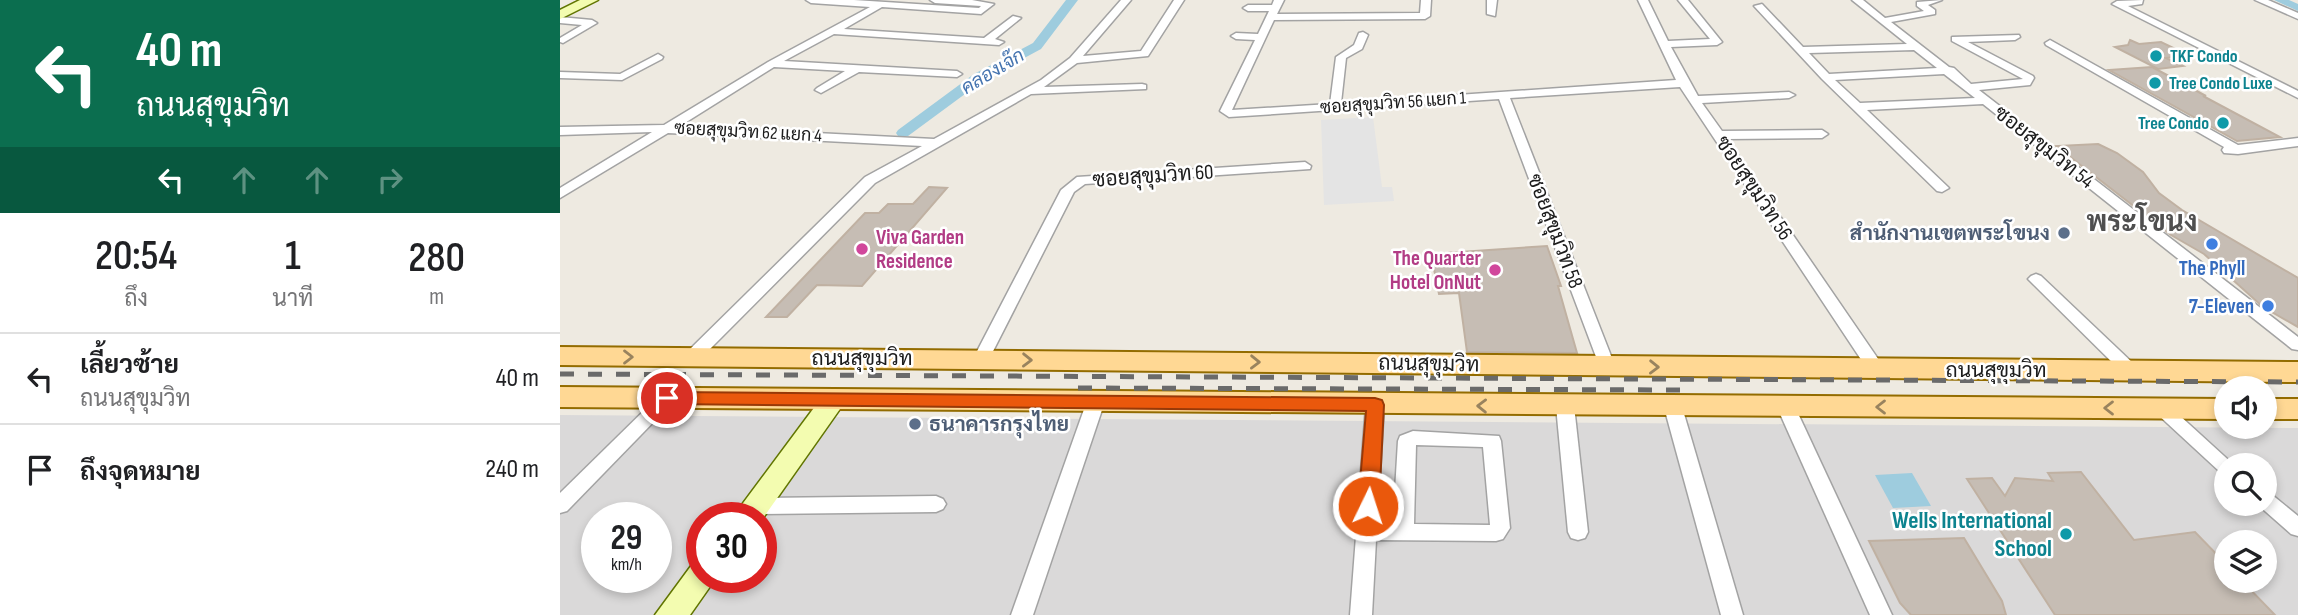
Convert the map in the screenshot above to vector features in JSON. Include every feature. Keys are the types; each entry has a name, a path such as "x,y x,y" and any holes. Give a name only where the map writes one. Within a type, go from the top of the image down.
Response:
{"main road":[{"name":"ถนนสุขุมวิท","path":"560,356 2298,372"},
{"path":"1526,365 1532,406"},
{"name":"ถนนสุขุมวิท","path":"560,397 1565,407 2214,409"},
{"path":"2277,409 2298,409"}],"street":[{"path":"560,17 591,0"},
{"path":"811,0 981,11 988,3 935,0"},
{"path":"912,7 925,0"},
{"path":"692,357 870,180 1028,91 1074,60 1126,0"},
{"path":"1074,60 1144,54 1179,0"},
{"path":"1248,8 1425,16 1426,0"},
{"path":"1492,0 1492,14"},
{"name":"ซอยสุขุมวิท 56","path":"1643,0 1683,83 1876,369"},
{"path":"1665,44 1717,42 1683,0"},
{"name":"ซอยสุขุมวิท 54","path":"1857,0 2298,345"},
{"path":"1882,21 1933,12 1920,4 1937,0"},
{"path":"2137,0 2139,2 2117,4 2298,94"},
{"path":"2260,0 2298,16"},
{"path":"560,194 772,64 880,5"},
{"path":"1759,6 1826,77 1942,188"},
{"name":"ซอยสุขุมวิท 56 แยก 1","path":"1275,8 1226,111 1228,114 1683,83"},
{"path":"560,17 592,23 563,40"},
{"path":"986,41 1016,18"},
{"path":"832,32 999,42"},
{"path":"1335,107 1341,57 1358,47 1363,35"},
{"path":"1236,36 1261,37"},
{"path":"1968,87 2026,82 2029,78 1956,39 2015,37"},
{"path":"2050,43 2238,150"},
{"path":"1802,50 1914,47"},
{"path":"560,75 622,77 658,57"},
{"path":"772,64 957,74"},
{"path":"821,90 856,69"},
{"path":"1826,77 1961,69"},
{"path":"1028,91 1142,87"},
{"path":"1695,100 1789,95"},
{"name":"ซอยสุขุมวิท 58","path":"1504,96 1607,366"},
{"path":"1857,107 1984,101"},
{"name":"ซอยสุขุมวิท 62 แยก 4","path":"560,131 664,128 937,143"},
{"path":"1718,135 1822,134"},
{"path":"2222,151 2298,142"},
{"name":"ซอยสุขุมวิท 60","path":"981,359 1073,184 1082,180 1305,166"},
{"path":"2036,279 2130,371"},
{"path":"560,505 667,398"},
{"path":"758,502 834,399"},
{"path":"1022,615 1096,401"},
{"path":"1361,615 1375,405"},
{"path":"1565,407 1578,532"},
{"path":"1673,407 1732,615"},
{"path":"1786,407 1881,615"},
{"path":"2161,408 2214,455"},
{"path":"1367,532 1496,533 1500,528 1492,441 1413,438 1407,441 1403,532"},
{"path":"777,511 936,504"},
{"path":"2277,510 2298,528"},
{"path":"671,615 688,593"}],"shaded area":[{"path":"1373,117 1382,187 1392,187 1394,201 1324,205 1321,120"},
{"path":"560,415 2214,427 2214,439 2277,439 2277,428 2298,428 2298,615 560,615"}],"water":[{"path":"1912,473 1931,506 1893,508 1875,475"}],"building":[{"name":"TKF Condo","path":"2130,40 2139,44 2161,42 2188,55 2166,58 2183,66 2158,69 2115,47 2128,45"},
{"path":"2152,67 2280,137 2237,141 2109,70"},
{"name":"The Phyll","path":"2098,144 2117,153 2143,172 2159,193 2182,210 2298,278 2298,327 2263,307 2204,254 2171,235 2056,146"},
{"name":"Viva Garden Residence","path":"929,187 947,188 862,286 817,285 787,317 766,317 865,213 879,213 888,204 913,204"},
{"path":"1547,246 1561,286 1558,286 1577,353 1467,352 1459,293 1439,294 1431,254"},
{"name":"Wells International School","path":"2081,472 2134,540 2195,532 2214,552 2214,593 2254,593 2275,615 2055,615 1967,479 1992,478 2005,496 2015,478 2053,481 2048,473"},
{"path":"1964,538 2002,601 2006,615 1911,615 1900,603 1869,541"}],"waterway":[{"name":"คลองเจ๊ก","path":"903,133 979,77 1037,46 1072,0"},
{"path":"2280,0 2298,8"}],"railway":[{"path":"560,374 2298,382"},
{"path":"1078,388 1684,390"}],"place":[{"name":"TKF Condo","path":"2156,56"},
{"name":"Tree Condo Luxe","path":"2155,83"},
{"name":"Tree Condo","path":"2223,123"},
{"name":"สำนักงานเขตพระโขนง","path":"2064,233"},
{"name":"The Phyll","path":"2212,244"},
{"name":"Viva Garden Residence","path":"862,249"},
{"name":"The Quarter Hotel OnNut","path":"1495,270"},
{"name":"7-Eleven","path":"2268,306"},
{"name":"ธนาคารกรุงไทย","path":"915,424"},
{"name":"Wells International School","path":"2066,534"}],"district":[{"name":"พระโขนง","path":"2142,222"}],"route":[{"path":"667,398 1375,405 1368,506"}]}
